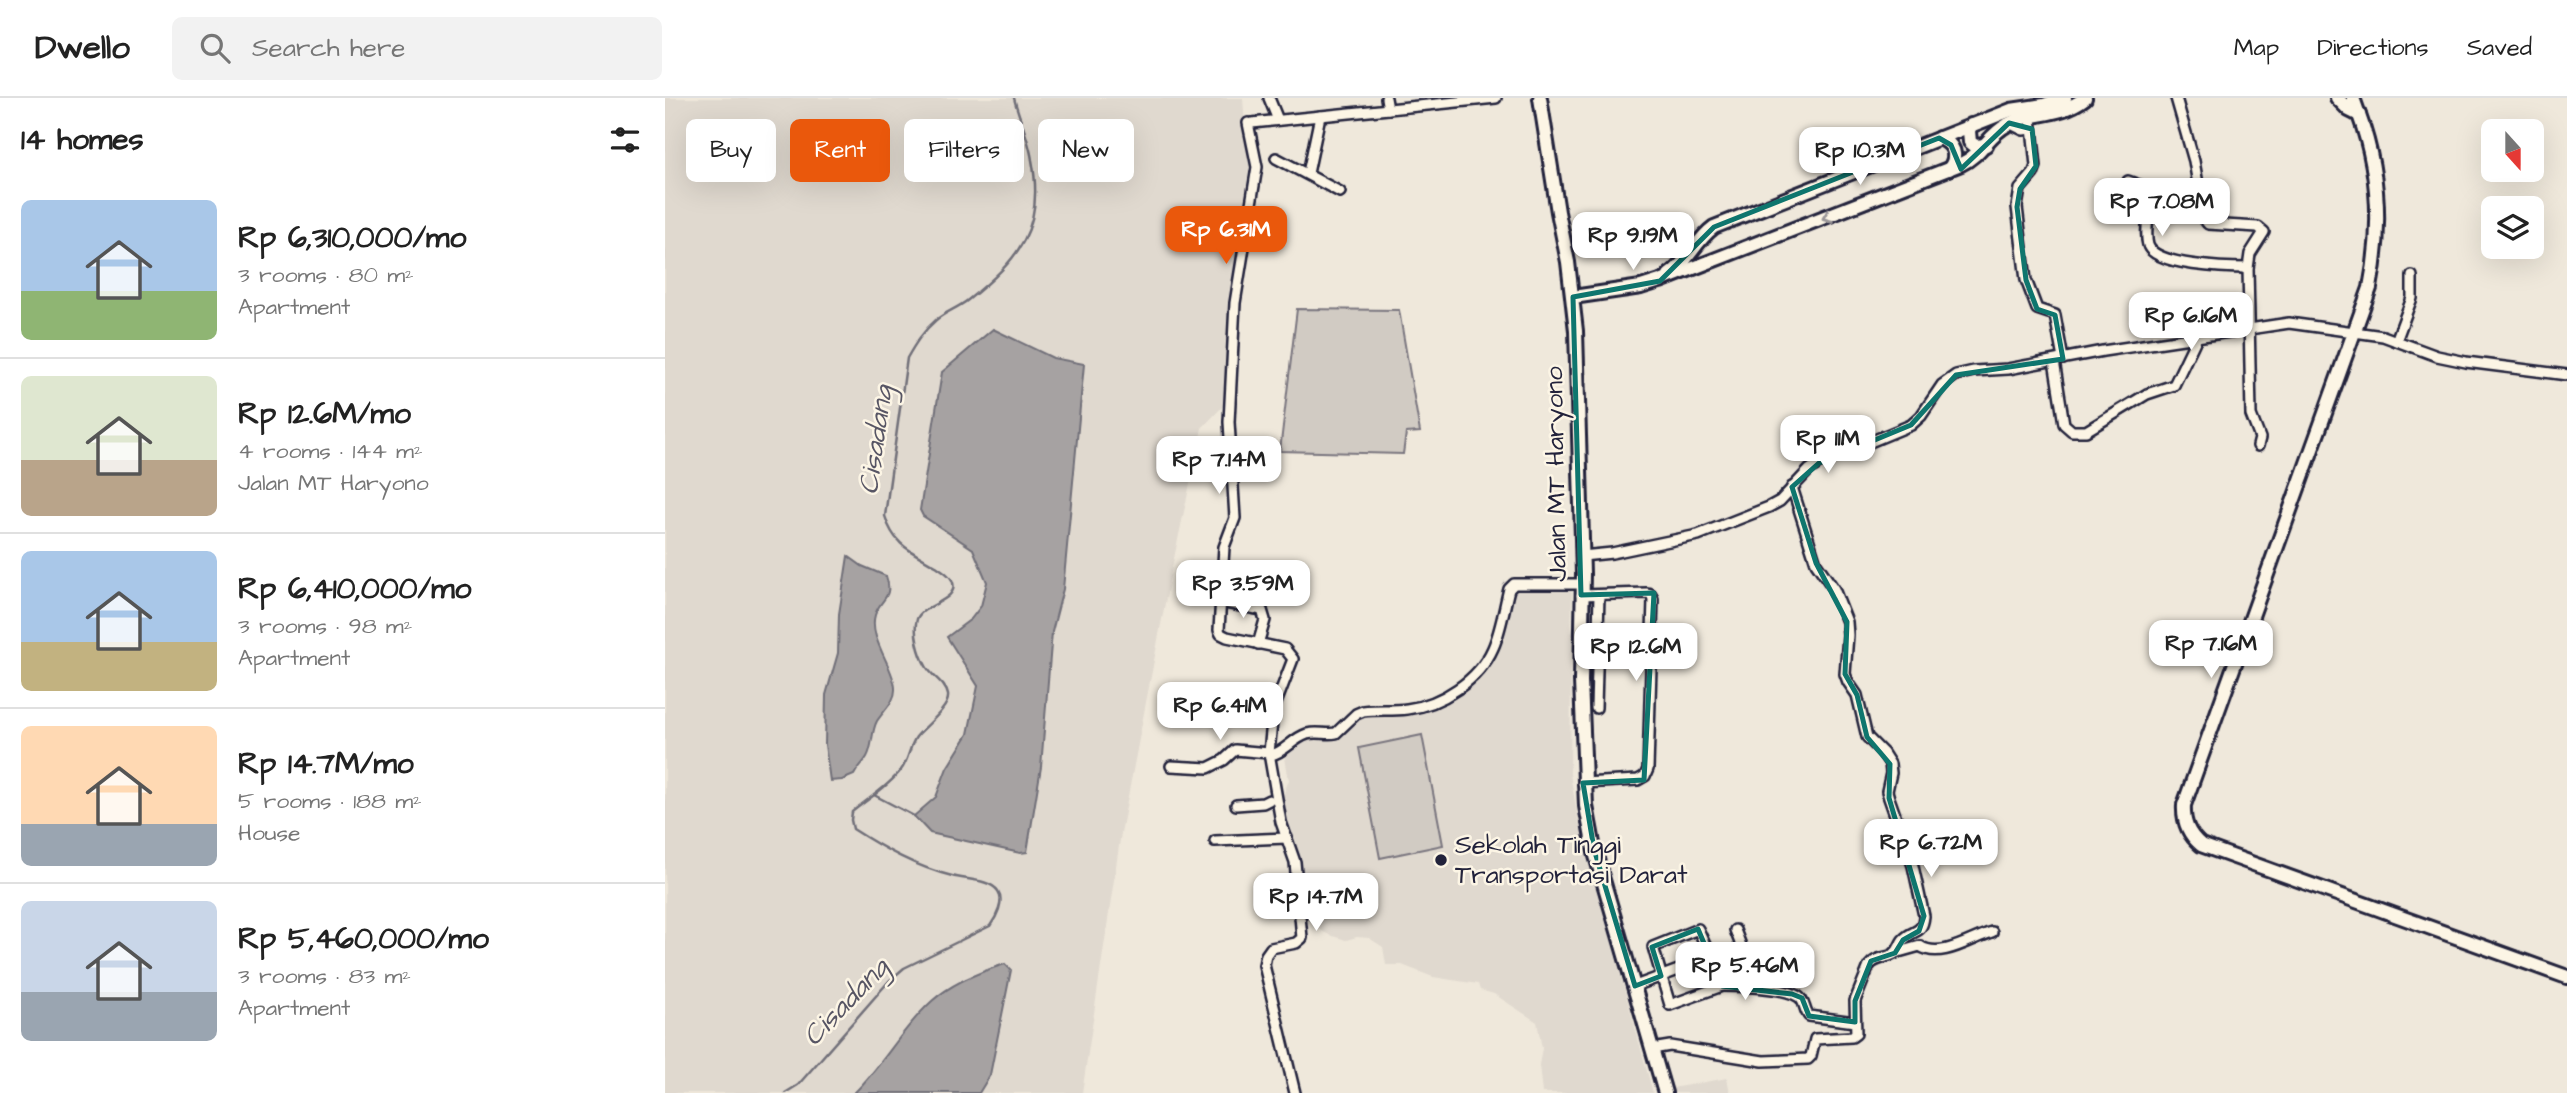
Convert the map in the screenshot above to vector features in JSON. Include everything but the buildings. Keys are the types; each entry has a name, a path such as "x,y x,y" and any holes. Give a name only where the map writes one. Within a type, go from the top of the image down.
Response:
{"street":[{"path":"1269,98 1278,120"},
{"path":"1386,98 1388,109"},
{"path":"1295,1093 1265,965 1266,955 1271,948 1296,943 1301,938 1295,862 1272,796 1270,754 1273,711 1293,661 1285,649 1221,634 1220,602 1224,547 1235,518 1229,422 1235,303 1257,167 1250,123 1496,98"},
{"name":"Jalan MT Haryono","path":"1541,98 1573,297 1578,367 1583,783 1594,849 1665,1093"},
{"path":"1573,297 1641,287 1660,281 1949,169 1971,160 1999,129 2044,105 2065,98"},
{"path":"1660,281 1677,270 1700,237 1714,228 2011,110 2050,114 2085,98"},
{"path":"2176,98 2194,160 2204,219 2208,224 2258,227 2264,232 2250,254 2248,268 2251,415 2260,438 2258,446"},
{"path":"2337,98 2349,110 2359,115"},
{"path":"2353,98 2372,154 2379,212 2369,288 2184,804 2185,822 2193,838 2201,845 2567,977"},
{"path":"2030,113 2036,166 2033,174 2020,189 2017,207 2026,280 2037,309 2055,314 2064,424 2072,431 2086,430 2147,394 2174,385 2198,335"},
{"path":"1308,173 1320,116"},
{"path":"1971,125 1970,142 1975,146 1986,145"},
{"path":"1939,138 1948,142 1955,152 1954,163 1949,169"},
{"path":"1276,158 1340,192"},
{"path":"2128,181 2142,186 2150,195 2147,231 2148,247 2152,251 2169,260 2210,268 2248,268"},
{"path":"2396,341 2412,298 2412,276"},
{"path":"1582,556 1612,553 1698,535 1769,507 1780,501 1819,463 1895,434 1911,425 1921,416 1948,379 1973,371 2008,369 2198,335 2289,323 2383,336 2466,362 2567,375"},
{"path":"1792,487 1816,563 1834,589 1847,622 1845,674 1857,695 1867,737 1890,764 1887,791 1913,866 1924,916 1923,924 1919,931 1904,939 1895,953"},
{"path":"1171,766 1207,768 1235,751 1270,754 1285,749 1293,740 1304,735 1314,732 1336,733 1363,711 1408,709 1425,705 1458,689 1472,677 1494,647 1509,589 1514,584 1581,589 1599,595 1651,593 1653,599 1648,769 1645,776 1638,780 1583,783"},
{"path":"1596,708 1599,595"},
{"path":"1220,602 1262,610 1265,620 1258,644"},
{"path":"1236,805 1263,803 1272,796"},
{"path":"1215,841 1287,838"},
{"path":"1722,986 1696,929 1653,947 1669,1003 1672,1005 1722,986 1757,987 1799,997 1809,1016 1855,1022"},
{"path":"1735,930 1757,987"},
{"path":"1652,1049 1670,1046 1763,1061 1802,1060 1811,1056 1815,1039 1852,1037 1856,1034 1855,1001 1871,962 1920,946 1926,950 1955,948 1975,937 1993,932"},
{"path":"1635,986 1711,958"}],"highlighted area":[{"path":"2009,123 2032,129 2036,166 2020,189 2017,207 2026,280 2037,309 2055,315 2063,359 1956,375 1911,425 1819,463 1792,487 1816,563 1847,622 1845,674 1857,695 1867,737 1890,764 1889,798 1924,916 1919,931 1903,940 1895,953 1871,961 1855,1001 1855,1022 1809,1016 1802,998 1792,994 1722,986 1698,929 1652,947 1661,976 1635,986 1594,849 1583,783 1644,780 1654,593 1581,595 1573,297 1660,281 1714,227 1939,138 1951,145 1961,169"}],"shaded area":[{"path":"665,98 1243,98 1250,164 1228,314 1225,404 1202,428 1171,572 1121,833 1082,1093 665,1093"},
{"path":"1297,309 1399,310 1420,432 1406,433 1403,454 1280,451"},
{"path":"993,329 1053,358 1084,364 1063,589 1052,632 1041,767 1027,852 1020,853 930,833 914,816 936,797 947,768 968,734 978,686 947,637 971,619 981,606 987,582 973,549 923,516 920,510 942,372"},
{"path":"848,556 862,566 886,576 887,594 877,609 874,624 878,643 894,680 895,693 875,725 869,753 854,775 830,781 825,745 826,695 838,653 839,614"},
{"name":"Sekolah Tinggi Transportasi Darat","path":"1504,581 1572,585 1570,774 1578,818 1653,1093 1542,1093 1539,1065 1542,1048 1537,1022 1494,994 1480,990 1478,984 1433,977 1402,965 1386,965 1383,947 1369,938 1346,940 1315,927 1304,901 1279,805 1289,780 1285,758 1287,749 1310,735 1331,740 1353,720 1359,718 1440,707 1466,689 1490,645 1499,615"},
{"path":"1422,735 1443,845 1380,858 1359,748"},
{"path":"1005,964 1011,970 990,1075 979,1093 854,1093 932,1001 966,979"},
{"path":"1727,1078 1730,1093 1669,1093 1667,1089"}],"waterway":[{"name":"Cisadang","path":"785,1093 798,1085 889,981 904,968 990,926 1001,900 998,891 989,884 939,872 888,850 853,829 851,820 852,812 901,770 916,737 948,700 944,687 928,670 921,655 916,624 920,614 947,598 954,587 952,580 899,541 885,516 907,358 931,324 968,300 1014,256 1031,223 1035,205 1032,160 1014,98"},
{"path":"874,795 914,816"}],"place":[{"name":"Sekolah Tinggi Transportasi Darat","path":"1441,860"}]}
